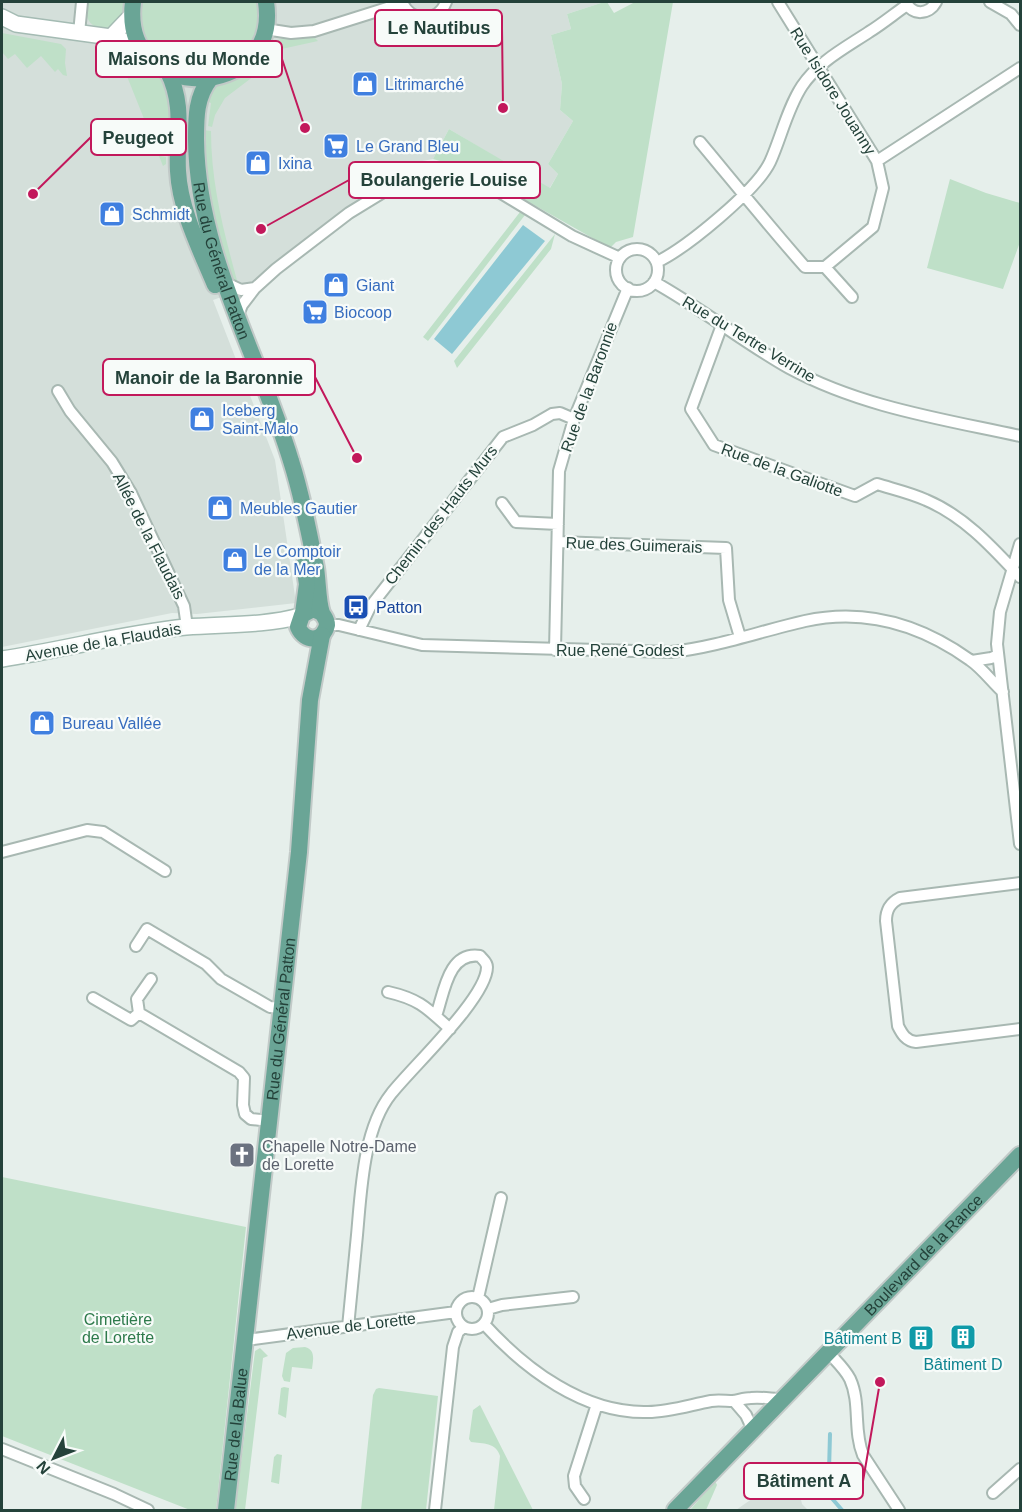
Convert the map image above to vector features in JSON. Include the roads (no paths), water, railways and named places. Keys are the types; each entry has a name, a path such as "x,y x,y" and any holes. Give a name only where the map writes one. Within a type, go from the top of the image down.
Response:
{"main road":[{"path":"132,8 134,29 142,47 153,62 168,72 186,78 210,79 230,72 248,60 260,42 265,29 266,2"},
{"name":"Rue du Général Patton","path":"168,72 178,98 178,172 183,202 282,455 307,584 302,615"},
{"name":"Rue du Général Patton","path":"210,79 200,94 196,128 198,177 205,215 224,281 292,462 316,569 324,624 310,700 299,852 246,1340"},
{"path":"313,609 324,624 314,639 303,635 298,627 302,615 313,609"},
{"name":"Rue du Général Patton","path":"303,635 307,652 307,684 310,700"},
{"name":"Boulevard de la Rance","path":"676,1510 1020,1155"},
{"name":"Rue de la Balue","path":"226,1510 246,1340"}],"street":[{"path":"79,33 82,2"},
{"path":"265,29 291,33 314,32 402,2 411,14 427,18 439,13 446,2"},
{"name":"Rue Isidore Jouanny","path":"778,2 877,161 883,188 873,227 825,267"},
{"path":"657,262 674,254 760,178 769,164 798,94 818,68 831,56 906,3 912,10 920,13 927,12 936,2"},
{"path":"990,2 1011,15 1020,25"},
{"path":"111,37 132,8"},
{"path":"2,16 16,24 111,37 142,47"},
{"path":"877,161 1020,68"},
{"path":"700,142 805,267 825,267 852,297"},
{"path":"237,316 255,288 299,250 349,213 416,172 436,169 452,170 470,176 572,236 620,258"},
{"path":"639,248 649,252 657,262 658,273 654,282 642,290 628,288 618,277 616,269 620,258 628,250 639,248"},
{"path":"224,281 241,290 255,288"},
{"name":"Rue du Tertre Verrine","path":"654,282 790,368 827,386 901,411 1020,436"},
{"name":"Rue de la Baronnie","path":"558,542 559,471 574,419 628,288"},
{"name":"Rue de la Galiotte","path":"722,325 691,409 714,445 855,496 877,484 926,500 954,515 975,531 1017,573"},
{"name":"Allée de la Flaudais","path":"58,391 70,411 112,462 131,493 184,606 187,627"},
{"name":"Chemin des Hauts Murs","path":"359,630 370,607 502,437 533,425 552,414 560,413 574,419"},
{"path":"502,503 516,522 558,525"},
{"name":"Rue des Guimerais","path":"555,650 558,542 726,548 729,600 740,637"},
{"path":"1020,544 1017,573 998,625 998,655 1020,844"},
{"name":"Avenue de la Flaudais","path":"2,659 187,627 283,620 302,615"},
{"name":"Rue René Godest","path":"324,624 422,645 671,652 702,648 825,618 849,615 870,617 896,622 922,632 972,661 1003,692"},
{"name":"Avenue de la Flaudais","path":"204,626 283,630 303,635"},
{"path":"972,661 998,655"},
{"path":"982,671 1000,670"},
{"path":"2,852 87,830 104,832 165,871"},
{"path":"1020,884 900,898 888,909 886,921 898,1026 911,1042 1020,1029"},
{"path":"136,946 147,929 206,964 221,979 270,1006 282,1008"},
{"path":"348,1327 360,1208 374,1125 390,1094 450,1029 475,994 487,970 487,964 480,956 471,954 462,958 452,968 436,1016"},
{"path":"139,1013 137,999 151,979"},
{"path":"388,993 422,1003 450,1029"},
{"path":"93,998 131,1020 139,1013"},
{"path":"139,1013 239,1072 244,1078 245,1114 252,1119 270,1121"},
{"path":"478,1298 501,1198"},
{"path":"468,1297 482,1300 488,1309 484,1324 475,1329 464,1327 458,1321 457,1307 463,1299 468,1297"},
{"path":"488,1309 502,1305 573,1297"},
{"name":"Avenue de Lorette","path":"246,1340 456,1312"},
{"path":"484,1324 549,1381 569,1393 597,1404 647,1413 712,1401 735,1401 754,1397 783,1399"},
{"path":"435,1510 453,1347 458,1332 464,1327"},
{"path":"829,1353 850,1380 863,1455 897,1508"},
{"path":"735,1401 746,1415 753,1430"},
{"path":"584,1499 575,1486 574,1476 597,1404"},
{"path":"2,1449 148,1510"},
{"path":"993,1493 1020,1469"}],"water":[{"path":"523,225 545,241 452,354 434,339"}],"waterway":[{"path":"830,1434 829,1471 826,1482 829,1495 842,1510"}],"place":[{"name":"Litrimarché","path":"365,84"},
{"name":"Le Nautibus","path":"503,108"},
{"name":"Maisons du Monde","path":"305,128"},
{"name":"Le Grand Bleu","path":"336,146"},
{"name":"Ixina","path":"258,163"},
{"name":"Peugeot","path":"33,194"},
{"name":"Schmidt","path":"112,214"},
{"name":"Boulangerie Louise","path":"261,229"},
{"name":"Giant","path":"336,285"},
{"name":"Biocoop","path":"315,312"},
{"name":"Iceberg Saint-Malo","path":"202,419"},
{"name":"Manoir de la Baronnie","path":"357,458"},
{"name":"Meubles Gautier","path":"220,508"},
{"name":"Le Comptoir de la Mer","path":"235,560"},
{"name":"Patton","path":"356,607"},
{"name":"Bureau Vallée","path":"42,723"},
{"name":"Chapelle Notre-Dame de Lorette","path":"242,1155"},
{"name":"Bâtiment D","path":"963,1337"},
{"name":"Bâtiment B","path":"921,1338"},
{"name":"Bâtiment A","path":"880,1382"}],"park label":[{"name":"Cimetière de Lorette","path":"118,1328"}]}
